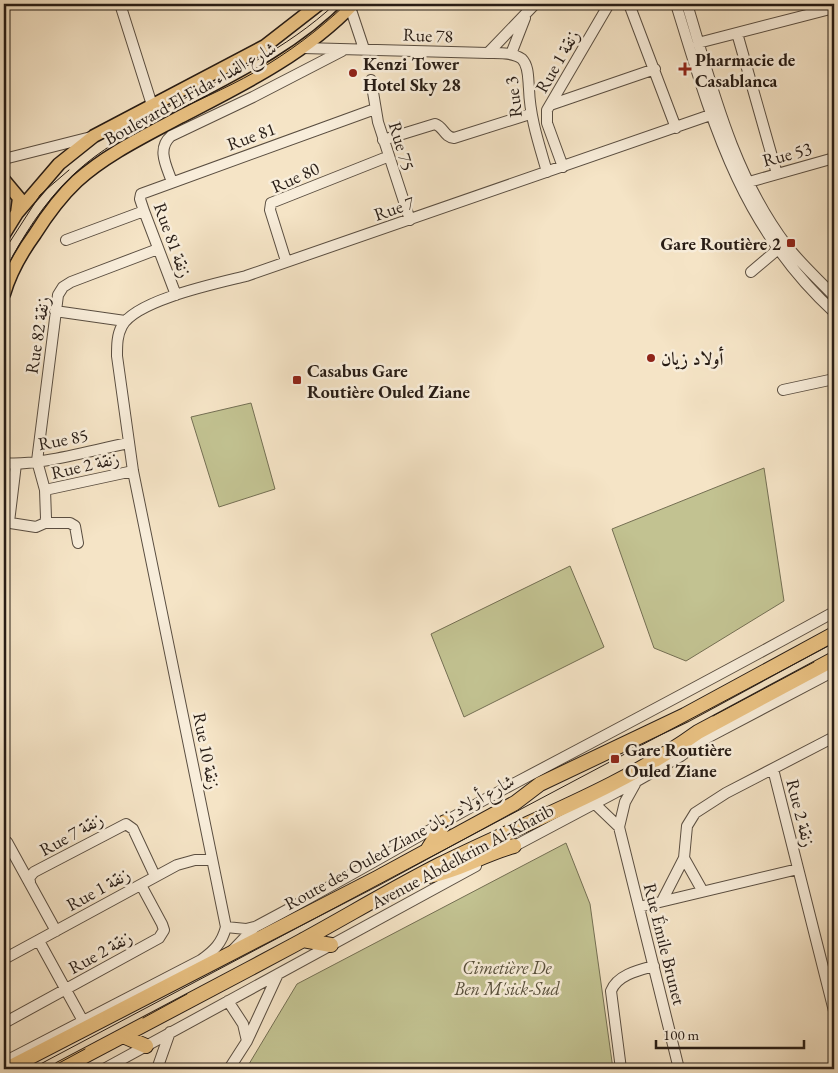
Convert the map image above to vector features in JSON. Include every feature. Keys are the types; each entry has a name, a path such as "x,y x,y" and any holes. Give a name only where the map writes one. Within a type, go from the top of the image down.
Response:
{"highway":[{"name":"Route des Ouled Ziane شارع أولاد زيان","path":"7,1069 225,958 515,804 540,784 685,715 834,634"},
{"path":"60,1069 303,940 412,879 528,822 548,816 682,750 698,732 834,659"},
{"path":"428,850 445,822"},
{"path":"412,879 456,870 488,854 514,846"},
{"path":"303,940 330,945"},
{"path":"123,1036 146,1046"}],"main road":[{"name":"Boulevard El Fida شارع الفداء","path":"4,234 17,213 59,164 94,136 265,46 318,4"},
{"name":"Boulevard El Fida شارع الفداء","path":"4,294 16,263 30,240 49,213 78,181 115,153 276,66 320,36 352,5"},
{"path":"4,180 19,198 17,213"}],"street":[{"path":"120,4 152,105"},
{"path":"488,53 535,4"},
{"name":"Rue 1 زنقة","path":"563,167 546,116 550,105 609,4"},
{"path":"629,4 676,128"},
{"path":"676,4 745,197 777,250 834,312"},
{"path":"690,4 715,113 749,182 762,208 788,247 834,296"},
{"path":"352,5 364,49"},
{"path":"698,43 834,8"},
{"path":"511,54 526,14"},
{"path":"737,33 777,174"},
{"name":"Rue 78","path":"303,48 511,54"},
{"name":"Rue 78","path":"172,182 162,150 167,140 343,50"},
{"name":"Rue 3","path":"511,54 522,60 527,70 530,114 547,172"},
{"path":"276,66 286,80"},
{"path":"550,105 655,69"},
{"name":"Rue 75","path":"371,80 375,109 387,157 410,220"},
{"name":"Rue 81","path":"140,196 172,182 375,109"},
{"name":"Rue 7","path":"125,322 136,312 176,295 246,276 715,113"},
{"path":"383,140 430,125 439,125 446,136 454,138 530,114"},
{"path":"4,159 94,136"},
{"name":"Rue 80","path":"286,262 270,210 272,203 387,157"},
{"name":"Rue 53","path":"749,182 834,158"},
{"name":"Rue 81 زنقة","path":"140,196 176,295"},
{"path":"66,240 144,210"},
{"name":"Rue 82 زنقة","path":"36,461 58,295 63,287 71,282 158,249"},
{"path":"751,272 777,250"},
{"path":"55,311 125,322"},
{"name":"Rue 10 زنقة","path":"125,322 117,340 117,356 133,471 226,927"},
{"path":"783,390 834,379"},
{"name":"Rue 85","path":"11,464 129,443"},
{"path":"36,461 45,490 45,523"},
{"path":"11,464 6,522 36,528 45,523 73,523 78,543"},
{"name":"Rue 2 زنقة","path":"45,490 133,471"},
{"name":"Avenue Abdelkrim Al-Khatib","path":"225,958 255,927 834,612"},
{"name":"Avenue Abdelkrim Al-Khatib","path":"104,1069 330,945 637,781 682,750 834,671"},
{"path":"663,900 684,858 687,826 695,813 834,737"},
{"name":"Rue 2 زنقة","path":"773,769 784,805 834,1011"},
{"name":"Rue Émile Brunet","path":"637,781 625,802 619,827 679,1069"},
{"path":"594,804 619,827"},
{"name":"Rue 7 زنقة","path":"30,882 29,878 34,872 121,824 126,824 134,829 156,876"},
{"path":"7,842 56,931"},
{"path":"684,858 702,890"},
{"name":"Rue 1 زنقة","path":"4,959 185,862 212,860"},
{"path":"639,907 702,890 798,869"},
{"name":"Rue 2 زنقة","path":"4,1023 150,944 162,934 162,924 141,885"},
{"path":"4,1062 201,960 215,950 222,939 226,927 246,929 255,927"},
{"path":"39,941 83,1021"},
{"path":"621,1069 611,991 613,986 624,977 654,966"},
{"path":"229,1069 247,1040 278,974"},
{"path":"228,1001 243,1024 247,1040"},
{"path":"156,1069 170,1032"}],"green space":[{"path":"251,403 275,489 219,507 191,417"},
{"path":"764,468 784,601 686,661 654,648 612,529"},
{"path":"570,566 604,647 464,717 431,634"},
{"name":"Cimetière De Ben M'sick-Sud","path":"566,843 590,904 613,1069 246,1069 297,984"}],"tram line":[{"path":"168,107 255,61 297,35 335,4"},
{"path":"4,273 18,246 43,208 63,185 94,157 138,130 267,65 314,32 346,4"},
{"path":"4,251 40,195 69,170"},
{"path":"31,1069 834,643"},
{"path":"713,716 814,662"},
{"path":"143,1018 187,994"},
{"path":"48,1069 85,1049"}],"place":[{"name":"Pharmacie de Casablanca","path":"685,69"},
{"name":"Kenzi Tower Hotel Sky 28","path":"353,73"},
{"name":"Gare Routière 2","path":"791,243"},
{"name":"أولاد زيان","path":"651,358"},
{"name":"Casabus Gare Routière Ouled Ziane","path":"297,380"},
{"name":"Gare Routière Ouled Ziane","path":"615,759"}]}
